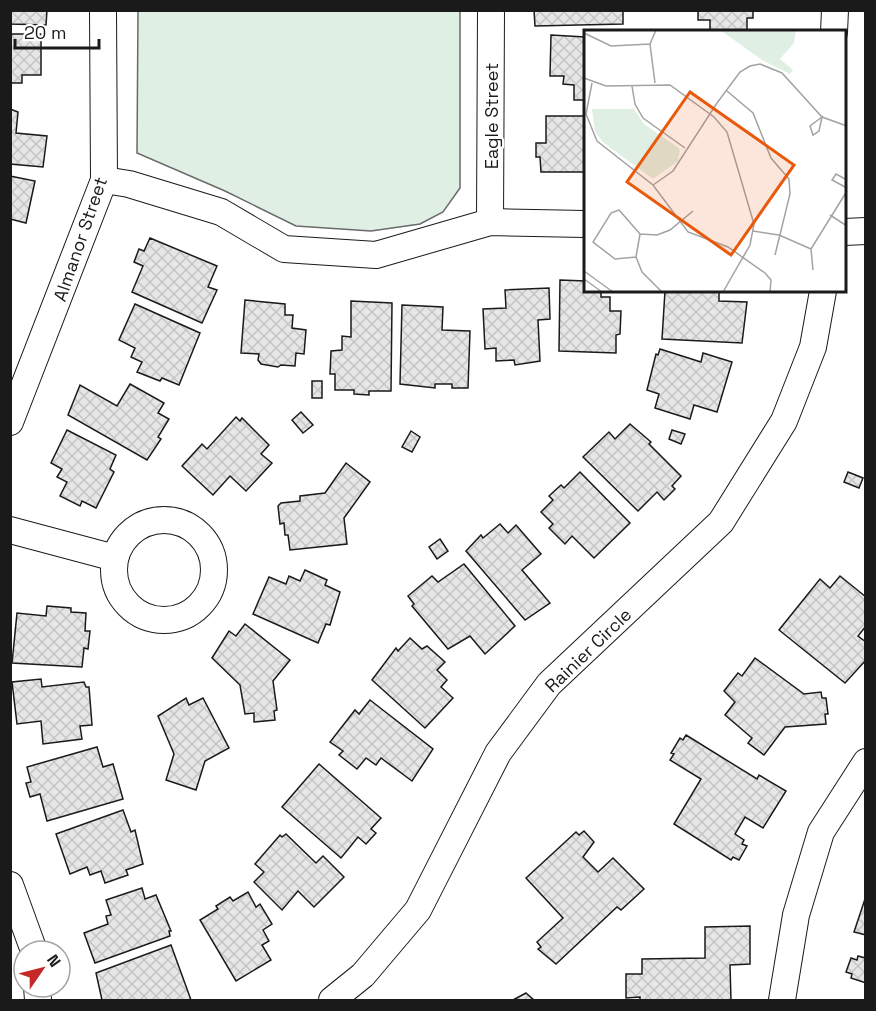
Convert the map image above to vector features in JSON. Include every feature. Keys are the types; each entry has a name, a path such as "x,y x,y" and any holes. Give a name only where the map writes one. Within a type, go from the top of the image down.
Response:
{"street":[{"name":"Almanor Street","path":"10,422 104,180 103,10"},
{"name":"Eagle Street","path":"490,10 490,222"},
{"path":"834,30 835,10"},
{"path":"104,180 129,184 221,212 284,249 376,255 490,222 584,224"},
{"path":"846,232 866,231"},
{"name":"Rainier Circle","path":"332,1000 363,975 418,910 498,753 549,684 721,522 784,421 813,347 823,292"},
{"path":"10,530 115,558"},
{"path":"782,1000 796,915 821,832 866,762"},
{"path":"10,885 30,939"}],"green space":[{"path":"138,11 460,11 460,188 443,212 420,224 371,231 296,226 225,191 137,153"}],"building":[{"path":"10,10 47,10 46,25 10,24"},
{"path":"534,10 623,10 623,24 535,26"},
{"path":"698,10 753,10 753,18 747,18 747,30 710,30 710,20 698,20"},
{"path":"10,34 41,34 41,75 22,75 22,83 11,83 10,95"},
{"path":"551,35 584,37 584,100 574,100 574,85 563,84 564,76 550,76"},
{"path":"10,109 18,112 16,133 47,136 43,167 10,164"},
{"path":"546,116 584,116 584,172 541,172 540,157 536,157 536,143 546,143"},
{"path":"10,176 35,181 26,223 10,219"},
{"path":"150,238 217,266 208,287 217,290 202,323 132,292 143,266 134,262 139,249 144,251"},
{"path":"560,280 584,281 584,292 601,292 601,297 610,297 610,311 621,311 620,334 616,335 616,353 559,351"},
{"path":"549,288 550,319 538,320 540,361 515,365 514,360 496,361 496,348 485,349 483,309 506,308 505,290"},
{"path":"665,292 719,292 719,301 747,302 742,343 662,339"},
{"path":"245,300 285,304 285,315 293,315 292,328 306,330 304,354 296,353 295,366 281,365 278,367 261,364 258,360 259,354 241,353"},
{"path":"351,301 392,303 391,391 369,391 369,395 354,394 354,390 335,390 335,374 330,374 331,351 342,350 342,336 351,337"},
{"path":"135,304 200,333 179,385 137,372 142,362 131,357 135,348 119,340"},
{"path":"402,305 443,307 442,330 470,331 468,388 452,388 452,384 435,384 435,388 400,384"},
{"path":"660,349 701,362 703,353 732,362 717,412 694,405 690,419 655,408 659,394 647,390 656,354 658,355"},
{"path":"312,381 322,381 322,398 312,398"},
{"path":"130,384 164,403 158,413 169,419 158,437 161,439 147,460 68,415 80,385 117,406"},
{"path":"301,412 313,425 303,433 292,420"},
{"path":"236,417 240,421 242,418 269,445 261,454 272,463 246,491 230,476 213,495 182,466 202,444 207,449"},
{"path":"630,424 651,442 649,444 681,476 672,486 675,489 664,500 657,492 638,511 583,457 609,432 615,439"},
{"path":"67,430 116,455 110,469 114,472 96,508 82,501 80,506 60,496 67,482 57,477 62,469 51,463"},
{"path":"672,430 685,434 681,444 669,439"},
{"path":"411,431 420,437 412,452 402,447"},
{"path":"346,463 370,482 344,518 347,544 290,550 284,523 280,524 278,506 281,503 300,501 300,496 325,493"},
{"path":"580,472 630,523 594,558 572,536 565,544 549,528 553,524 541,512 553,500 549,496 561,485 564,488"},
{"path":"848,472 863,478 859,488 844,482"},
{"path":"500,524 508,533 516,525 541,554 522,570 550,603 525,620 466,551 481,535 483,538"},
{"path":"440,539 448,551 437,559 429,547"},
{"path":"464,564 515,626 485,654 470,636 448,649 412,606 414,604 408,596 432,576 438,582"},
{"path":"305,570 327,580 325,585 340,592 330,625 326,624 318,643 253,614 269,577 286,584 289,576 300,581"},
{"path":"840,576 866,597 866,626 858,636 866,642 866,660 845,683 779,630 820,579 830,588"},
{"path":"47,606 71,608 71,612 86,613 85,631 90,631 88,649 84,648 82,667 12,663 17,613 46,616"},
{"path":"245,624 290,660 273,681 277,710 274,711 275,720 254,722 254,713 245,714 240,685 212,658 229,631 236,636"},
{"path":"410,638 422,649 427,646 445,662 437,670 447,680 441,687 453,698 425,728 372,680 396,648 398,651"},
{"path":"755,658 804,694 821,692 822,698 826,698 828,714 825,714 826,724 785,727 764,755 748,743 752,738 725,715 735,702 724,691 738,673 742,676"},
{"path":"41,679 42,687 84,682 86,687 89,687 92,725 80,726 82,739 43,744 41,721 17,724 12,682"},
{"path":"186,698 189,705 203,698 229,748 205,761 196,790 166,780 174,754 158,716"},
{"path":"370,700 433,749 412,781 381,758 376,765 366,758 357,769 339,755 343,751 330,742 355,710 359,714"},
{"path":"686,735 757,779 759,775 786,791 763,828 745,817 735,834 744,840 742,844 747,846 739,860 733,857 731,860 674,824 701,779 670,760 674,754 671,753 680,738 683,740"},
{"path":"97,747 103,767 113,764 123,799 47,821 40,794 30,797 26,783 31,782 27,767"},
{"path":"319,764 381,818 371,829 376,833 366,844 358,837 341,858 282,807"},
{"path":"123,810 131,832 135,830 143,864 126,870 128,875 105,883 101,871 90,875 87,867 70,874 56,834"},
{"path":"584,831 594,842 583,857 598,872 613,858 644,889 621,910 617,907 556,964 538,949 541,947 537,942 563,918 526,878 576,832 579,835"},
{"path":"286,834 316,863 323,856 344,877 314,907 298,891 282,910 254,882 264,872 255,864 280,835 282,837"},
{"path":"142,888 145,899 156,895 171,931 169,931 170,936 95,963 84,933 108,924 106,916 111,915 106,900"},
{"path":"248,892 256,907 260,904 272,924 263,930 269,941 262,945 271,960 236,981 200,920 218,909 216,906 230,897 233,901"},
{"path":"866,896 866,935 854,932"},
{"path":"750,926 750,964 730,965 731,1000 626,998 626,974 642,974 642,959 705,958 705,927"},
{"path":"171,945 191,1000 102,1000 96,973"},
{"path":"858,956 866,958 866,983 851,978 852,974 846,972 851,958 857,960"},
{"path":"526,993 534,1000 513,1000"}]}
